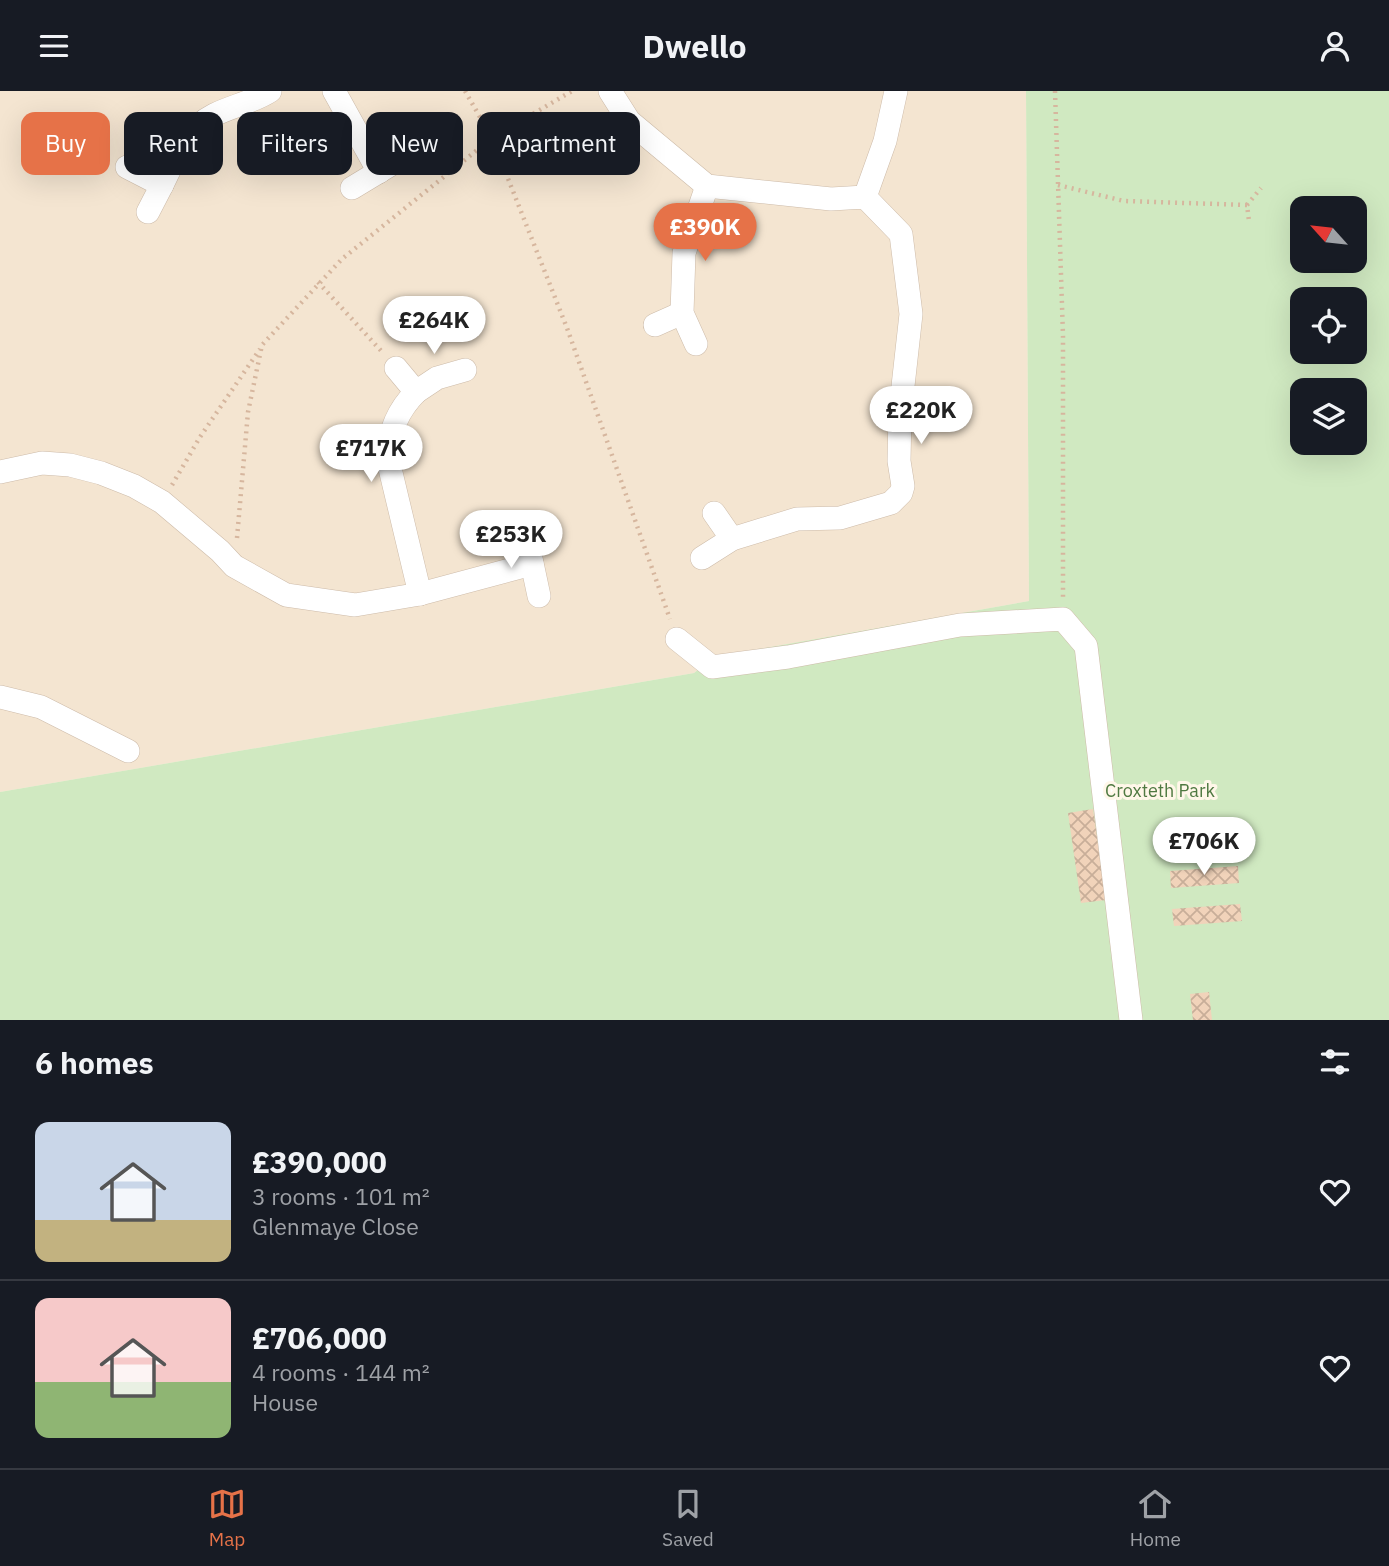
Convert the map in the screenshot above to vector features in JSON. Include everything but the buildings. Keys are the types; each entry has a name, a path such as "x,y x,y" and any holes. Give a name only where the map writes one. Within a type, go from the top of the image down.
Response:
{"street":[{"path":"148,212 190,133 214,115 270,91"},
{"path":"334,91 366,149"},
{"path":"610,91 629,121 707,186 831,199 864,197 901,234 911,314 900,413 901,493 891,503 840,518 797,519 732,539 702,558"},
{"path":"864,197 885,141 896,91"},
{"path":"143,175 162,185"},
{"path":"352,188 374,175"},
{"path":"696,344 682,313 684,253 707,186"},
{"path":"655,325 682,313"},
{"path":"396,368 416,392"},
{"path":"420,594 387,456 389,439 398,415 416,392 437,378 465,370"},
{"path":"0,472 42,463 70,465 102,473 134,486 162,502 234,566 286,595 355,605 420,594 532,564"},
{"path":"714,513 732,539"},
{"path":"526,535 539,596"},
{"path":"677,639 712,667 788,657 960,625 1063,619 1086,646 1131,1020"},
{"path":"0,697 41,707 128,751"}],"path":[{"path":"465,91 477,112"},
{"path":"536,112 572,91"},
{"path":"1055,91 1063,336 1063,619"},
{"path":"162,502 200,437 262,345 318,282 342,259 477,150"},
{"path":"506,175 566,328 677,639"},
{"path":"1058,185 1124,201 1247,205"},
{"path":"1249,221 1247,205 1261,188"},
{"path":"318,282 396,368"},
{"path":"234,566 248,412 262,345"}],"shaded area":[{"path":"0,91 1026,91 1029,601 714,657 694,673 0,792"}],"green space":[{"name":"Croxteth Park","path":"1026,91 1389,91 1389,1020 0,1020 0,792 694,673 714,657 1029,601"}]}
